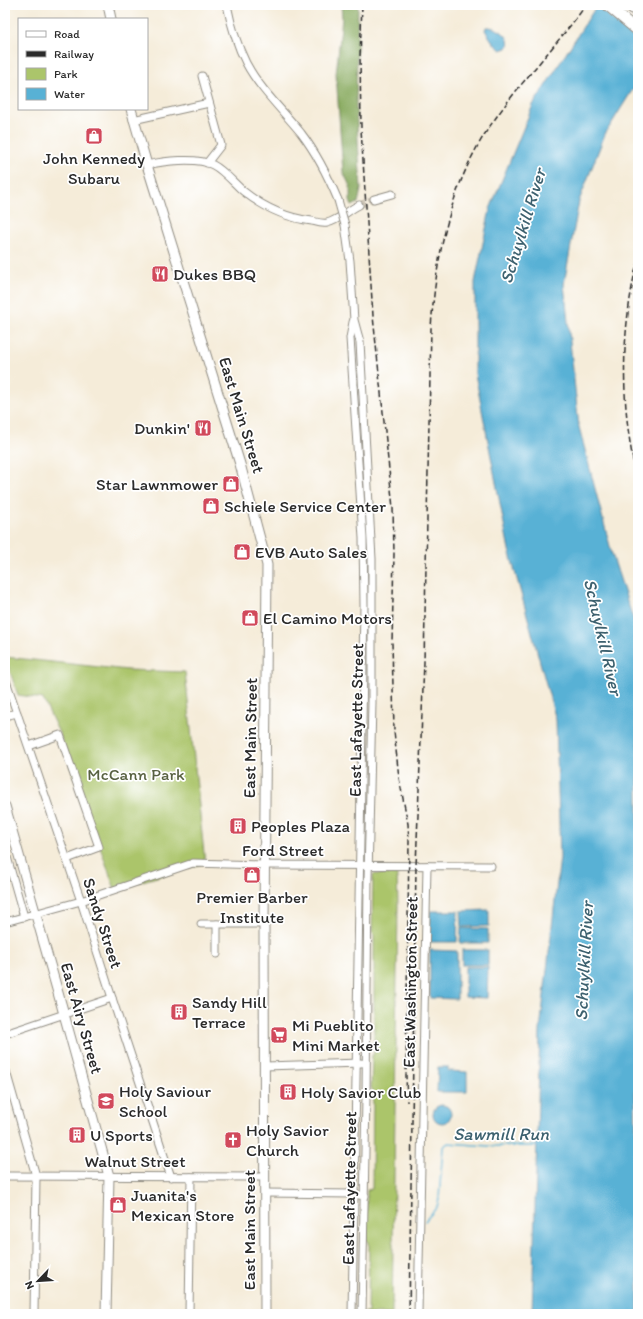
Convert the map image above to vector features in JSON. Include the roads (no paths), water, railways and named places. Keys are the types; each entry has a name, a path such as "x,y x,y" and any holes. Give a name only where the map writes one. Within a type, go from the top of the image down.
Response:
{"highway":[{"path":"608,5 638,30"},
{"path":"629,5 638,13"}],"main road":[{"path":"108,5 111,18"},
{"name":"East Main Street","path":"131,110 147,166 240,464 267,565 264,924 265,1314"},
{"name":"East Airy Street","path":"5,806 109,1176 106,1314"}],"street":[{"name":"East Lafayette Street","path":"228,5 234,34 246,64 301,134 320,161 338,200 345,225 350,261 354,320 360,342 372,559 372,703 362,1314"},
{"path":"202,76 220,145 208,163"},
{"path":"133,120 209,103"},
{"path":"147,166 161,161 178,160 214,165 245,192 263,205 280,214 292,218 324,223 339,218 358,205"},
{"path":"374,199 392,194"},
{"name":"East Lafayette Street","path":"352,1314 364,605 363,538 350,338 354,320"},
{"name":"Sandy Street","path":"5,678 81,901 171,1177"},
{"path":"5,716 17,712"},
{"path":"29,746 60,735 99,848 67,859"},
{"path":"5,850 24,917"},
{"name":"Ford Street","path":"5,922 81,901 193,863 265,866 491,866"},
{"name":"East Washington Street","path":"418,1314 427,866"},
{"path":"18,897 30,894"},
{"path":"201,924 264,924"},
{"path":"217,924 217,954"},
{"path":"5,1034 112,998"},
{"path":"265,1066 357,1062 367,1063"},
{"path":"5,1068 36,1176 34,1314"},
{"name":"Walnut Street","path":"5,1176 265,1177"},
{"path":"189,1314 191,1177"},
{"path":"265,1193 353,1194 365,1196"}],"water":[{"name":"Schuylkill River","path":"597,5 638,5 638,81 605,134 579,201 564,284 579,427 612,554 638,634 638,1077 635,1091 638,1314 532,1314 540,1030 560,857 556,720 509,550 475,374 475,282 490,209 533,105"},
{"path":"486,27 499,30 506,36 509,44 507,48 501,50 494,44 485,30"},
{"path":"489,910 489,926 462,927 461,911"},
{"path":"430,911 458,911 457,942 430,942"},
{"path":"461,928 488,929 488,943 460,943"},
{"path":"430,950 457,951 457,999 430,998"},
{"path":"462,950 488,950 488,965 462,965"},
{"path":"465,967 488,967 487,998 465,997"},
{"path":"438,1067 448,1067 448,1071 467,1072 467,1092 437,1092"},
{"path":"442,1105 448,1108 451,1114 448,1120 442,1123 436,1120 433,1114 436,1108"}],"waterway":[{"name":"Sawmill Run","path":"425,1221 437,1207 443,1147 448,1143 489,1146 537,1146"}],"tunnel":[{"path":"359,205 374,199"}],"railway":[{"path":"362,5 360,56 361,129 373,316 393,508 394,554 392,642 394,731 399,778 408,824 409,841 407,1102"},
{"path":"409,1314 416,866 424,662 431,328 433,301 448,219 467,167 480,142 506,104 586,5"},
{"path":"638,259 628,314 624,371 628,427 638,483"}],"place":[{"name":"John Kennedy Subaru","path":"94,136"},
{"name":"Dukes BBQ","path":"160,274"},
{"name":"Dunkin'","path":"203,428"},
{"name":"Star Lawnmower","path":"231,484"},
{"name":"Schiele Service Center","path":"211,506"},
{"name":"EVB Auto Sales","path":"242,552"},
{"name":"El Camino Motors","path":"250,618"},
{"name":"Peoples Plaza","path":"238,826"},
{"name":"Premier Barber Institute","path":"252,875"},
{"name":"Sandy Hill Terrace","path":"179,1012"},
{"name":"Mi Pueblito Mini Market","path":"279,1035"},
{"name":"Holy Savior Club","path":"288,1092"},
{"name":"Holy Saviour School","path":"106,1101"},
{"name":"U Sports","path":"77,1135"},
{"name":"Holy Savior Church","path":"233,1140"},
{"name":"Juanita's Mexican Store","path":"118,1205"}],"park label":[{"name":"McCann Park","path":"136,774"}]}
